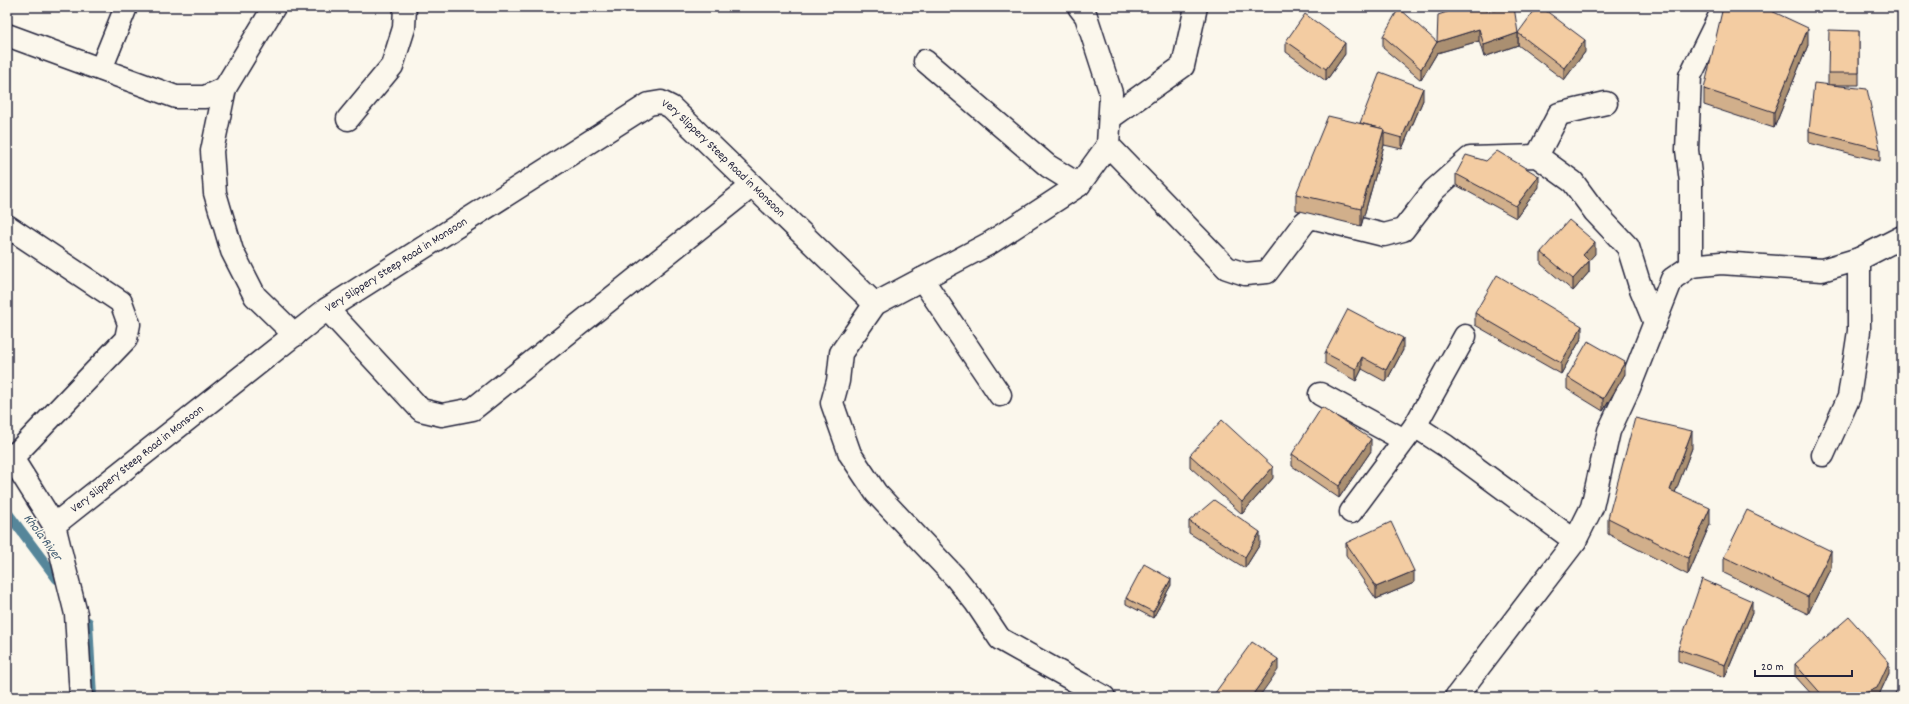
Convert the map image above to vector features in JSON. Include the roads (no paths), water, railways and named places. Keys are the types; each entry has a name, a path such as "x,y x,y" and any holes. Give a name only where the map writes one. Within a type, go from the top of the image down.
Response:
{"street":[{"path":"101,69 126,7"},
{"path":"274,7 225,88 212,151 215,193 232,251 255,296 294,335"},
{"path":"348,119 392,66 404,28 405,7"},
{"path":"1079,7 1086,16 1111,93 1108,145 1079,185 990,243 874,304 841,353 838,381 832,403 850,454 876,494 956,578 976,603 1000,639 1104,697"},
{"path":"1110,118 1183,66 1196,7"},
{"path":"1691,266 1691,182 1687,150 1690,76 1724,7"},
{"path":"7,35 176,97 205,97 225,88"},
{"path":"925,61 1048,166 1079,185"},
{"name":"Very Slippery Steep Road in Monsoon","path":"54,524 327,309 649,104 661,102 671,107 874,304"},
{"path":"1537,156 1558,114 1606,103"},
{"path":"1108,145 1226,268 1245,274 1267,272 1304,223 1311,217 1384,236 1403,230 1434,190 1470,158 1537,156 1573,182 1595,212 1628,247 1641,290 1655,323"},
{"path":"327,309 421,410 442,415 473,409 752,186"},
{"path":"7,226 121,302 129,324 126,339 9,456 54,524 76,614 81,697"},
{"path":"1456,697 1575,541 1592,507 1609,431 1629,388 1672,279 1691,266 1721,263 1822,270 1859,259 1902,236"},
{"path":"1823,455 1849,397 1859,331 1859,259"},
{"path":"922,279 1000,395"},
{"path":"1351,512 1410,433 1466,336"},
{"path":"1320,394 1410,433 1446,446 1575,541"}],"waterway":[{"name":"Khola River","path":"7,512 57,579"},
{"name":"Khola River","path":"88,622 92,697"}]}
